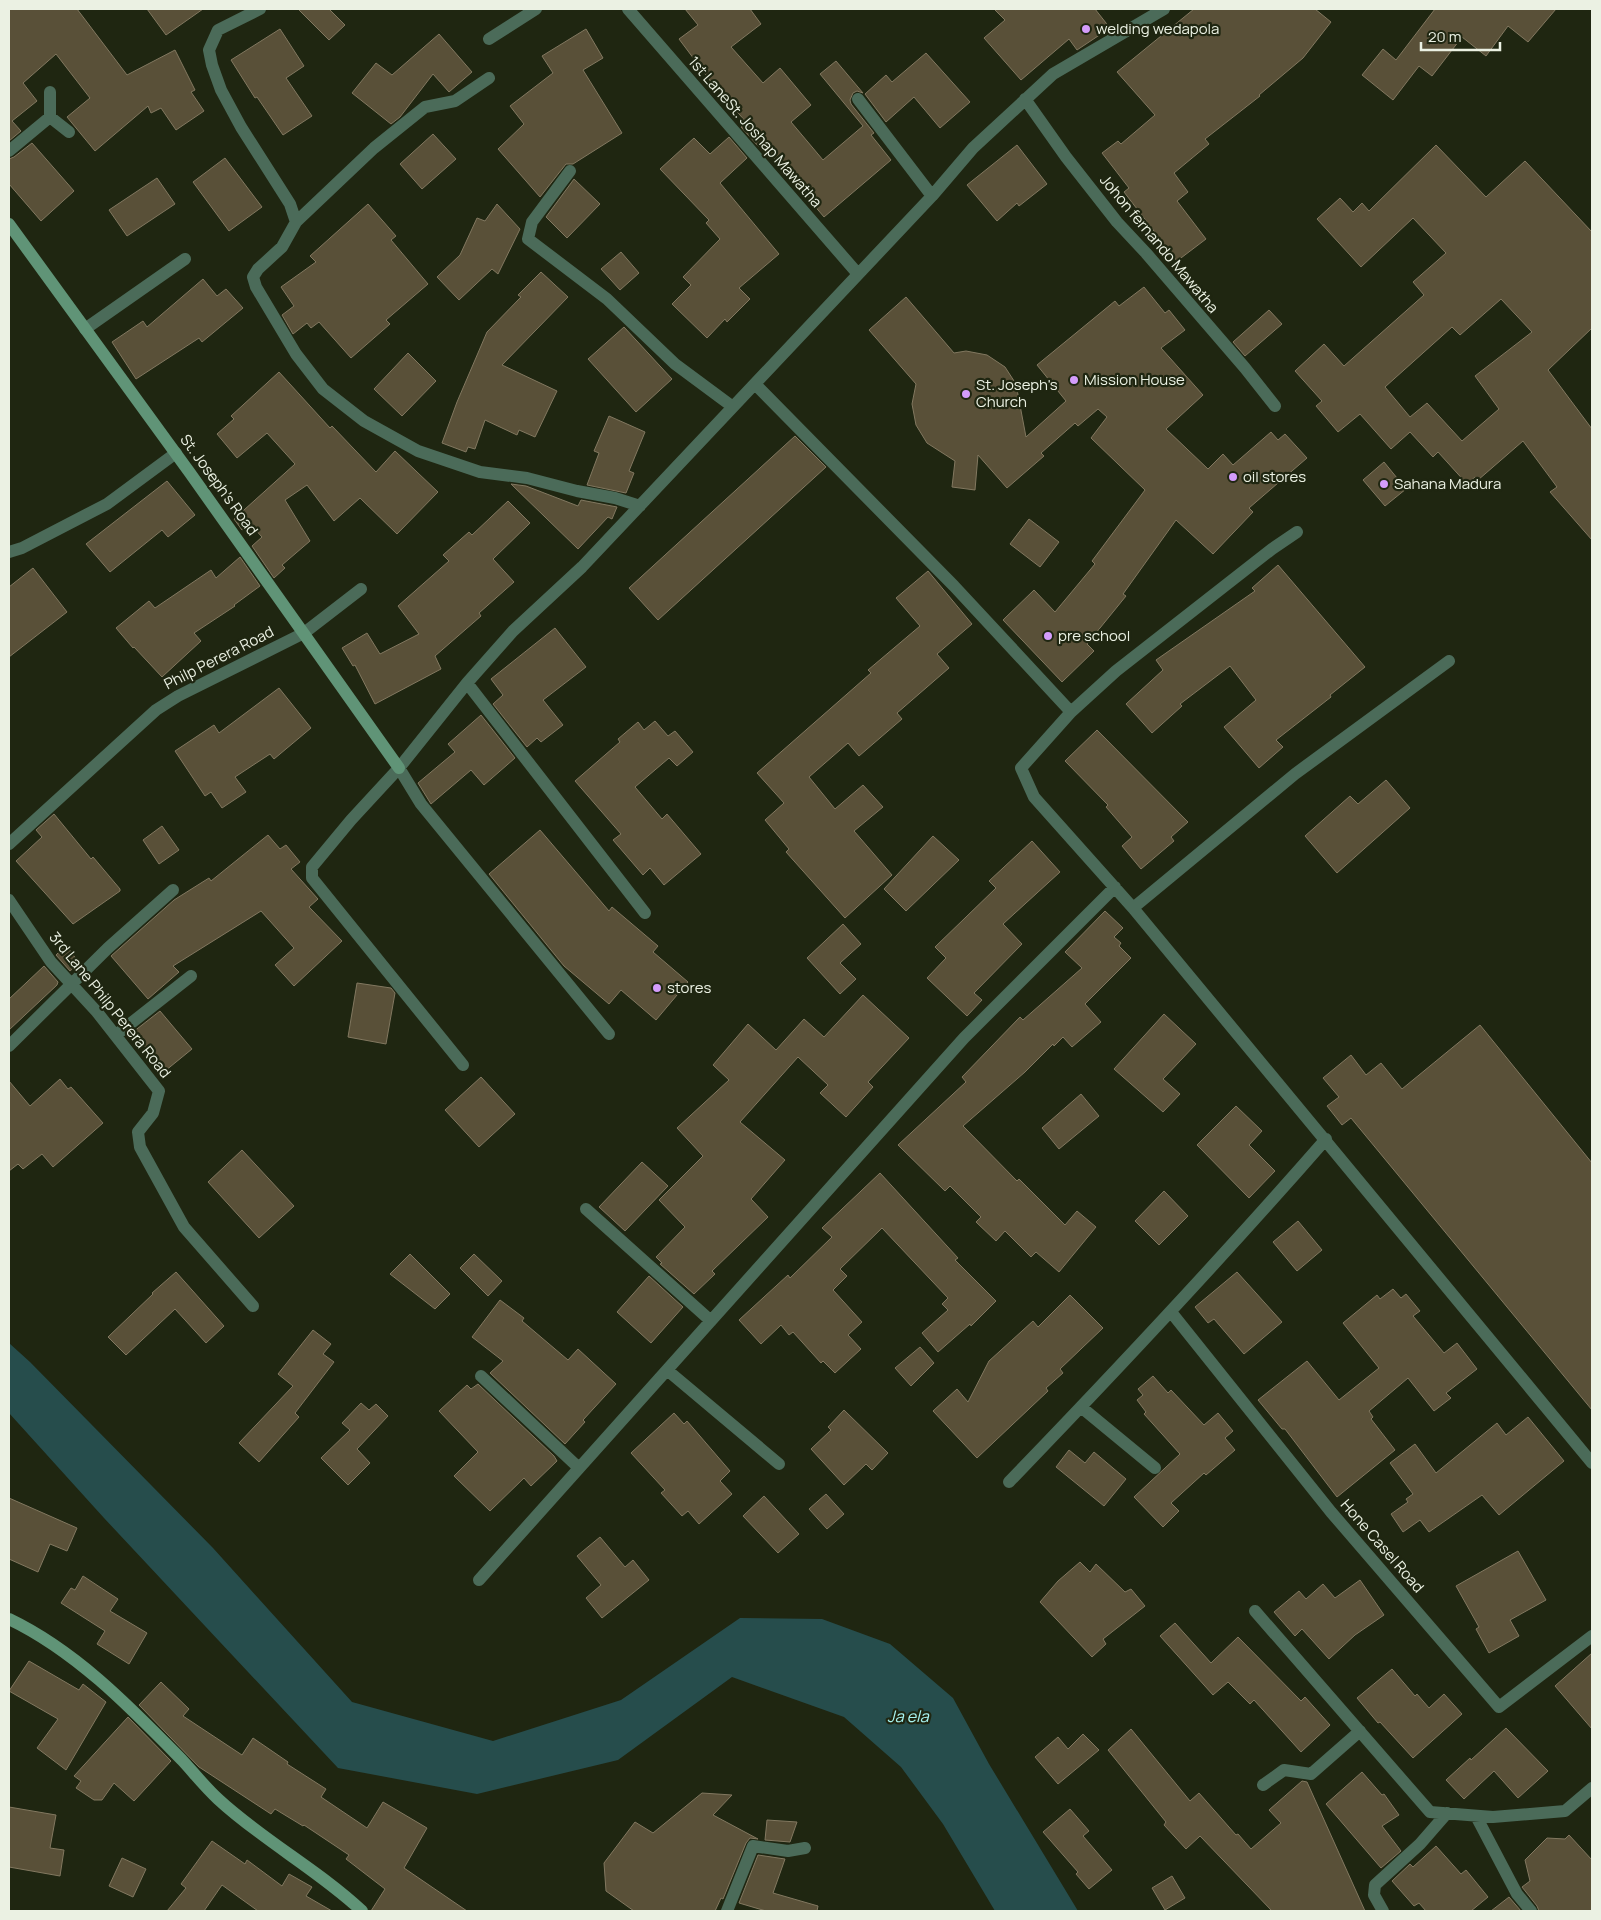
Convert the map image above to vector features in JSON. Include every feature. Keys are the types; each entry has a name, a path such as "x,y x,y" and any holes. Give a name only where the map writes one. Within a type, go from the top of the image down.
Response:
{"street":[{"path":"260,9 218,30 209,50 210,58 225,97 240,127 290,204 296,222"},
{"path":"489,39 536,9"},
{"name":"1st LaneSt. Joshap Mawatha","path":"628,9 858,274"},
{"path":"463,1065 312,878 312,867 351,820 399,768 467,683 513,631 582,567 932,196 973,148 1053,74 1164,9"},
{"path":"489,78 454,101 425,107 374,148 296,222 282,247 258,269 253,278 256,287 296,354 323,389 364,421 418,451 480,472 527,478 614,498 640,506"},
{"path":"50,92 50,117"},
{"name":"Johon fernando Mawatha","path":"1025,99 1066,157 1111,215 1245,368 1275,406"},
{"path":"858,100 932,196"},
{"path":"50,117 69,132"},
{"path":"9,151 50,117"},
{"path":"570,172 532,222 528,240 607,299 675,364 733,407"},
{"name":"St. Joseph's Road","path":"9,224 176,453 399,768"},
{"path":"85,329 186,259"},
{"path":"755,384 954,586 1071,712"},
{"path":"9,552 22,548 107,504 176,453"},
{"path":"1297,532 1272,549 1116,670 1071,712 1021,768 1034,797 1133,908 1592,1462"},
{"name":"Philp Perera Road","path":"9,844 156,710 178,696 304,633 361,589"},
{"path":"1133,908 1295,774 1449,661"},
{"path":"467,683 645,913"},
{"path":"399,768 421,804 609,1034"},
{"path":"479,1580 964,1038 1115,887"},
{"path":"9,1046 108,948 173,890"},
{"name":"3rd Lane Philp Perera Road","path":"9,900 51,962 97,1012 159,1091 153,1113 138,1132 140,1147 184,1227 253,1306"},
{"path":"116,1035 191,976"},
{"path":"1009,1482 1171,1312 1326,1139"},
{"path":"586,1209 711,1321"},
{"name":"Hone Casel Road","path":"1171,1312 1331,1512 1499,1707 1592,1636"},
{"path":"667,1370 779,1464"},
{"path":"481,1376 579,1468"},
{"path":"1081,1407 1155,1468"},
{"path":"1255,1611 1430,1812 1493,1817 1565,1811 1592,1788"},
{"path":"9,1619 60,1649 114,1693 218,1799 287,1853 316,1873 362,1911"},
{"path":"1263,1786 1284,1770 1312,1774 1360,1731"},
{"path":"1383,1911 1374,1896 1375,1885 1420,1844 1446,1813"},
{"path":"1476,1816 1517,1894 1531,1911"},
{"path":"727,1911 754,1846 788,1851 805,1848"}],"water":[{"name":"Ja ela","path":"9,1343 213,1548 352,1702 493,1741 621,1700 740,1618 822,1619 890,1644 953,1698 989,1764 1078,1911 995,1911 943,1824 901,1767 844,1717 732,1677 618,1760 477,1794 338,1768 104,1518 9,1413"}],"building":[{"path":"9,9 77,9 127,75 175,50 195,90 191,92 204,111 176,130 161,108 151,113 148,106 95,151 67,117 90,98 56,54 23,83 37,101 12,121 21,131 9,141"},
{"path":"147,9 203,9 166,35"},
{"path":"298,9 329,9 345,25 329,40"},
{"path":"685,9 750,9 761,24 731,47 763,83 780,68 811,105 791,122 823,160 863,126 820,74 836,61 863,93 857,91 853,93 850,100 851,104 874,133 871,135 891,160 824,217 762,144 759,147 741,127 746,122 712,83 679,39 698,25"},
{"path":"994,9 1095,9 1110,28 1077,50 1069,39 1021,80 984,38 1005,20"},
{"path":"1194,9 1315,9 1331,22 1303,58 1260,96 1205,139 1209,144 1174,173 1188,192 1177,201 1206,239 1177,261 1124,192 1129,188 1102,153 1118,141 1121,144 1155,115 1117,72"},
{"path":"1435,9 1556,9 1528,42 1508,26 1486,56 1462,37 1432,76 1419,66 1393,100 1362,75 1383,49 1396,60"},
{"path":"280,29 304,66 286,78 312,116 283,135 257,97 255,98 231,60"},
{"path":"586,29 603,58 583,70 622,133 573,164 566,164 540,197 498,149 524,124 510,106 553,73 542,56"},
{"path":"439,34 472,72 449,92 433,74 400,117 391,124 352,93 376,63 392,75"},
{"path":"926,53 970,102 940,128 914,97 886,122 865,94 886,75 892,82"},
{"path":"433,134 456,159 422,189 400,164"},
{"path":"729,137 747,158 720,183 779,254 739,288 750,299 727,322 725,319 707,338 672,304 691,285 683,277 720,239 706,223 709,220 660,169 694,138 710,154"},
{"path":"32,143 74,191 41,221 9,184 9,159"},
{"path":"1017,145 1047,184 1019,206 1017,203 997,221 967,185"},
{"path":"1436,145 1486,197 1525,161 1592,232 1592,328 1548,370 1592,429 1592,540 1550,492 1557,487 1523,441 1478,480 1475,477 1467,484 1438,452 1433,457 1410,432 1391,449 1360,414 1338,432 1316,406 1322,401 1295,371 1324,344 1344,366 1424,295 1413,282 1446,253 1413,218 1361,267 1317,219 1340,198 1353,212 1362,203 1369,211","holes":["1501,299 1532,332 1475,376 1499,409 1462,441 1427,403 1410,417 1385,387 1452,327 1460,335"]},
{"path":"225,158 262,207 229,231 193,182"},
{"path":"157,178 175,204 127,236 109,210"},
{"path":"574,179 600,204 567,238 546,217"},
{"path":"368,204 396,236 391,240 428,284 386,320 390,324 351,358 319,322 311,328 307,323 293,334 282,315 294,306 281,287 316,262 310,256"},
{"path":"497,204 520,229 498,274 492,269 459,300 437,277 460,255 477,218 485,221"},
{"path":"621,252 639,273 620,290 601,269"},
{"path":"541,272 568,297 502,365 557,391 535,437 519,430 517,435 485,420 475,449 468,447 466,452 442,443 457,402 487,332 521,297 518,295"},
{"path":"203,279 217,296 226,289 243,308 202,342 199,338 136,379 112,342 143,321 147,327"},
{"path":"1144,287 1165,313 1169,310 1185,330 1161,348 1203,395 1166,429 1208,469 1223,454 1233,465 1271,432 1278,440 1285,434 1307,458 1249,508 1253,512 1213,554 1176,520 1123,594 1126,596 1087,644 1094,651 1062,682 1003,620 1034,590 1055,612 1095,564 1092,561 1145,490 1091,438 1107,417 1098,409 1078,426 1075,423 1041,453 1044,456 1007,488 978,455 975,490 952,487 955,461 927,443 916,425 912,404 916,384 869,330 906,297 954,353 966,351 987,355 1005,367 1016,384 1026,437 1066,401 1037,365 1115,301 1119,306"},
{"path":"1269,310 1282,324 1245,356 1233,342"},
{"path":"624,327 672,379 636,412 588,359"},
{"path":"408,353 436,381 402,416 374,389"},
{"path":"279,372 330,428 332,426 376,472 395,451 438,492 397,534 360,498 334,521 307,485 285,500 310,541 282,565 285,568 274,578 252,546 262,537 250,524 242,530 234,519 295,464 267,433 237,458 217,434 234,419 231,416"},
{"path":"609,416 645,432 629,471 634,473 626,493 587,485 599,453 594,451"},
{"path":"795,436 826,467 658,620 629,588"},
{"name":"Sahana Madura","path":"1384,462 1406,489 1385,506 1363,480"},
{"path":"167,481 195,515 168,537 162,530 110,572 86,544"},
{"path":"511,484 526,486 578,506 581,500 617,507 612,519 608,517 578,549"},
{"path":"508,501 530,523 493,559 514,582 479,613 481,616 435,656 441,669 375,704 355,665 353,666 342,648 367,633 380,654 419,634 398,606 449,561 443,555 469,532 472,535"},
{"path":"1029,519 1059,542 1040,567 1010,544"},
{"path":"240,557 260,586 235,606 194,633 201,641 162,677 116,628 149,601 155,608 211,570 216,578"},
{"path":"1278,565 1365,667 1330,695 1331,697 1276,740 1283,747 1259,768 1224,727 1256,700 1230,666 1180,704 1182,706 1152,733 1126,704 1163,670 1156,660 1255,591 1252,588"},
{"path":"33,568 67,612 9,657 9,587"},
{"path":"928,571 972,624 937,654 949,668 897,713 902,719 859,756 848,743 809,777 835,809 863,785 883,807 854,831 892,875 845,918 786,852 789,849 765,820 784,803 757,773 871,673 868,670 920,626 896,598"},
{"path":"555,628 586,667 543,700 563,725 541,742 537,738 527,747 493,704 503,695 491,679"},
{"path":"279,688 311,728 274,759 270,754 235,777 246,792 222,808 211,792 205,796 175,751 214,725 219,733"},
{"path":"481,715 515,758 484,785 471,770 431,804 418,783 455,752 448,744"},
{"path":"655,721 668,736 675,731 693,752 677,766 669,758 635,787 662,819 667,814 701,854 664,885 650,868 643,875 613,840 621,834 575,781 620,742 618,739 638,722 644,730"},
{"path":"1097,730 1188,822 1171,837 1174,841 1141,869 1122,846 1132,837 1106,807 1108,805 1065,761"},
{"path":"1386,780 1410,808 1337,873 1305,836 1350,796 1358,804"},
{"path":"54,814 91,859 93,857 120,889 120,891 73,924 16,861 42,837 36,830"},
{"path":"162,826 179,850 159,864 143,840"},
{"path":"540,830 609,911 612,907 658,946 653,952 688,982 656,1020 621,990 609,1004 564,966 489,874"},
{"path":"268,835 280,849 286,845 300,862 291,869 318,899 309,907 342,941 294,986 275,965 294,948 261,911 173,966 179,972 148,999 111,956 174,900 209,878 211,881"},
{"path":"933,836 959,860 906,911 884,889"},
{"path":"1032,841 1060,872 1003,924 1022,944 974,993 982,1000 967,1016 927,978 946,958 935,947 996,888 989,881"},
{"path":"1105,911 1123,928 1114,937 1121,943 1119,946 1131,958 1085,1004 1101,1022 1072,1047 1063,1037 1054,1046 1053,1044 1025,1072 963,1126 1017,1181 1019,1179 1065,1225 1077,1211 1096,1227 1059,1272 1036,1252 1031,1257 1005,1231 996,1241 976,1222 981,1217 950,1186 945,1191 898,1145 966,1082 962,1077 1020,1017 1023,1020 1082,968 1065,952"},
{"path":"843,924 861,944 840,963 856,979 840,994 807,958"},
{"path":"66,945 79,963 70,971 56,955"},
{"path":"44,966 58,982 57,985 9,1030 9,999"},
{"path":"357,983 391,988 395,993 386,1044 348,1037"},
{"path":"863,995 909,1038 868,1082 873,1087 846,1117 820,1093 828,1085 798,1057 740,1122 785,1160 751,1199 768,1217 712,1271 715,1274 694,1294 660,1264 662,1263 656,1257 685,1227 659,1200 703,1156 677,1128 729,1080 713,1065 748,1024 776,1050 804,1019 824,1037"},
{"path":"160,1011 192,1049 165,1071 133,1032"},
{"path":"1164,1014 1196,1044 1163,1079 1180,1094 1163,1112 1114,1069"},
{"path":"1480,1025 1592,1163 1592,1410 1351,1118 1342,1125 1327,1106 1339,1097 1323,1078 1351,1055 1366,1075 1381,1063 1402,1089"},
{"path":"481,1077 515,1114 479,1147 445,1110"},
{"path":"60,1079 68,1089 71,1087 103,1123 53,1167 42,1154 23,1169 18,1164 9,1171 9,1081 30,1106"},
{"path":"1081,1094 1099,1116 1059,1149 1042,1128"},
{"path":"1236,1106 1262,1131 1249,1145 1275,1171 1249,1198 1197,1145"},
{"path":"242,1150 294,1206 259,1238 208,1182"},
{"path":"642,1162 668,1186 625,1231 599,1207"},
{"path":"880,1173 958,1258 955,1260 996,1301 971,1326 970,1324 938,1352 922,1333 948,1310 942,1304 948,1298 882,1228 840,1269 847,1276 833,1290 862,1322 848,1335 861,1349 835,1373 823,1361 821,1363 793,1332 789,1335 781,1325 761,1344 739,1320 788,1275 790,1278 832,1237 822,1228"},
{"path":"1164,1191 1188,1216 1159,1245 1135,1221"},
{"path":"1298,1221 1322,1250 1297,1271 1273,1242"},
{"path":"410,1254 450,1294 435,1309 390,1274"},
{"path":"474,1254 502,1281 488,1296 460,1268"},
{"path":"176,1272 224,1326 206,1343 175,1309 126,1355 108,1337"},
{"path":"1237,1272 1282,1322 1244,1354 1214,1319 1208,1323 1195,1307"},
{"path":"649,1276 683,1307 651,1343 617,1312"},
{"path":"1393,1289 1401,1298 1406,1294 1420,1311 1413,1316 1444,1353 1457,1343 1477,1369 1446,1393 1451,1398 1434,1411 1408,1378 1369,1411 1373,1417 1371,1419 1395,1450 1337,1497 1285,1429 1282,1429 1258,1400 1307,1361 1339,1400 1379,1368 1343,1323 1377,1295 1380,1299"},
{"path":"1070,1295 1103,1328 1060,1369 1063,1373 1046,1388 1048,1391 977,1458 933,1411 957,1389 968,1402 989,1361 1033,1321 1038,1327"},
{"path":"500,1300 524,1318 522,1321 568,1360 578,1349 616,1384 583,1420 585,1422 565,1444 490,1373 503,1361 472,1337"},
{"path":"313,1330 331,1344 323,1354 334,1362 295,1413 299,1417 259,1462 239,1443 293,1386 278,1374"},
{"path":"920,1347 934,1363 911,1386 895,1368"},
{"path":"1153,1376 1168,1393 1171,1390 1204,1425 1218,1413 1233,1431 1225,1438 1235,1450 1206,1475 1204,1473 1171,1503 1179,1511 1163,1527 1134,1497 1180,1454 1144,1414 1146,1412 1137,1400 1143,1395 1138,1389"},
{"path":"478,1384 557,1461 531,1486 524,1478 490,1511 454,1476 478,1452 439,1411 467,1385 471,1389"},
{"path":"361,1403 369,1410 376,1404 388,1416 357,1449 370,1463 348,1485 321,1458 350,1430 342,1423"},
{"path":"844,1410 888,1453 872,1470 866,1464 844,1485 811,1449 831,1430 828,1427"},
{"path":"674,1413 684,1424 687,1421 730,1471 720,1481 732,1494 699,1524 688,1511 682,1516 661,1493 665,1490 631,1453"},
{"path":"1528,1417 1564,1461 1499,1515 1482,1495 1429,1532 1420,1520 1403,1532 1391,1514 1408,1502 1406,1499 1413,1494 1390,1463 1415,1444 1436,1473 1497,1423 1506,1435"},
{"path":"1069,1450 1085,1463 1094,1452 1126,1479 1104,1506 1056,1467"},
{"path":"826,1494 844,1514 827,1529 809,1509"},
{"path":"764,1496 799,1534 778,1553 743,1516"},
{"path":"9,1498 77,1528 67,1551 50,1544 38,1572 9,1559"},
{"path":"600,1537 625,1567 633,1560 649,1580 602,1618 586,1598 601,1585 577,1556"},
{"path":"1518,1551 1546,1600 1510,1620 1519,1636 1489,1653 1476,1629 1479,1627 1456,1586"},
{"path":"1080,1562 1090,1572 1096,1564 1125,1592 1131,1589 1145,1606 1103,1639 1106,1644 1092,1657 1040,1602 1058,1581"},
{"path":"83,1576 118,1599 110,1611 147,1633 129,1664 97,1644 105,1631 61,1603 71,1588 75,1590"},
{"path":"1360,1580 1384,1615 1355,1635 1329,1659 1302,1629 1295,1636 1274,1612 1299,1591 1306,1599 1323,1584 1335,1598"},
{"path":"1175,1623 1211,1663 1238,1637 1301,1701 1305,1697 1330,1725 1301,1752 1254,1700 1250,1704 1228,1682 1213,1695 1160,1636"},
{"path":"1592,1653 1592,1729 1555,1686"},
{"path":"29,1661 79,1690 83,1684 106,1702 66,1770 37,1748 58,1719 9,1691"},
{"path":"1392,1669 1415,1696 1417,1694 1429,1708 1444,1694 1462,1714 1413,1758 1380,1722 1378,1723 1357,1698"},
{"path":"161,1682 189,1709 183,1716 242,1755 253,1738 288,1762 287,1764 326,1789 321,1797 367,1828 383,1802 427,1828 404,1868 467,1911 371,1911 385,1889 346,1859 349,1855 304,1825 275,1809 271,1814 199,1767 139,1705"},
{"path":"128,1717 171,1761 134,1801 114,1783 102,1800 94,1800 76,1788 81,1781 74,1776"},
{"path":"1506,1728 1548,1771 1518,1798 1494,1771 1464,1799 1446,1780"},
{"path":"1131,1729 1190,1801 1199,1793 1251,1849 1281,1823 1269,1810 1302,1781 1307,1782 1365,1911 1272,1911 1200,1836 1186,1849 1164,1825 1166,1822 1108,1750"},
{"path":"1083,1734 1099,1750 1058,1784 1035,1757 1058,1737 1068,1749"},
{"path":"1362,1772 1382,1795 1384,1794 1399,1815 1382,1826 1401,1851 1381,1868 1326,1804"},
{"path":"702,1793 732,1795 713,1815 758,1839 750,1838 746,1843 723,1899 721,1898 715,1911 634,1911 606,1891 604,1863 635,1822 653,1833"},
{"path":"9,1807 56,1815 50,1848 64,1850 60,1876 9,1867"},
{"path":"1070,1809 1089,1831 1083,1836 1112,1870 1089,1889 1076,1874 1078,1872 1043,1832"},
{"path":"767,1820 797,1822 790,1842 765,1840"},
{"path":"1569,1835 1592,1860 1592,1911 1539,1911 1522,1887 1530,1881 1525,1860 1547,1838 1565,1839"},
{"path":"212,1841 245,1864 247,1860 282,1886 289,1874 312,1887 306,1896 332,1911 258,1911 222,1885 204,1911 167,1911 186,1888 181,1884"},
{"path":"1436,1846 1461,1874 1466,1870 1488,1897 1471,1911 1426,1911 1419,1903 1414,1906 1392,1881 1410,1864 1413,1867"},
{"path":"758,1855 785,1859 773,1893 818,1906 817,1911 766,1911 739,1903"},
{"path":"122,1858 146,1869 133,1897 109,1886"},
{"path":"1172,1876 1185,1898 1165,1910 1152,1888"},
{"path":"1509,1897 1521,1911 1491,1911"}],"place":[{"name":"welding wedapola","path":"1086,29"},
{"name":"Mission House","path":"1074,380"},
{"name":"St. Joseph's Church","path":"966,394"},
{"name":"oil stores","path":"1233,477"},
{"name":"Sahana Madura","path":"1384,484"},
{"name":"pre school","path":"1048,636"},
{"name":"stores","path":"657,988"}]}
